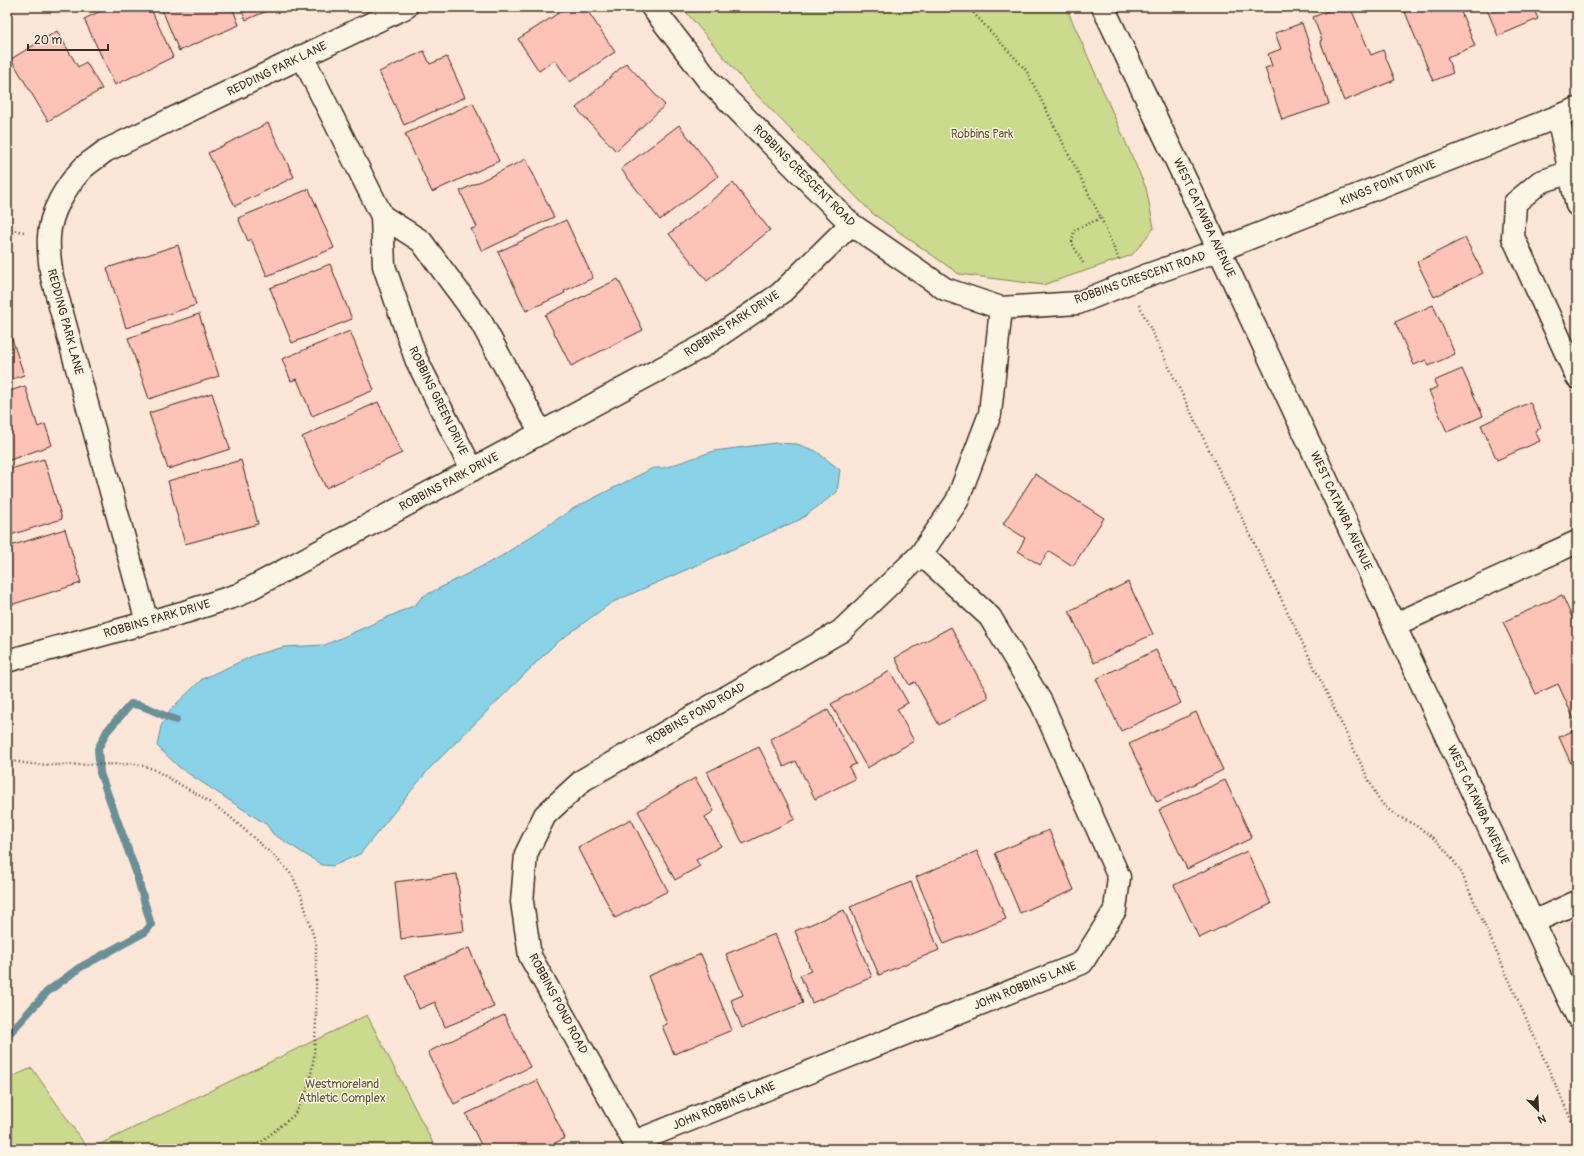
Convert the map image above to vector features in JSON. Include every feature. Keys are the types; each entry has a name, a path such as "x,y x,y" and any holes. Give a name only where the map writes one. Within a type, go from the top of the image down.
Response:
{"street":[{"name":"REDDING PARK LANE","path":"147,622 52,277 49,256 49,235 54,214 66,190 83,167 105,151 406,7"},
{"name":"ROBBINS CRESCENT ROAD","path":"652,7 709,81 850,224 945,289 1001,308 1078,303 1219,250"},
{"name":"WEST CATAWBA AVENUE","path":"1103,7 1219,250 1577,1016"},
{"name":"ROBBINS GREEN DRIVE","path":"302,56 382,216 384,266 416,359 472,470"},
{"name":"KINGS POINT DRIVE","path":"1219,250 1567,113 1570,172 1577,205"},
{"path":"1570,172 1540,182 1515,203 1513,236 1577,377"},
{"path":"382,216 421,241 476,316 541,433"},
{"name":"ROBBINS PARK DRIVE","path":"7,661 238,595 705,345 780,294 850,224"},
{"name":"ROBBINS POND ROAD","path":"634,1142 530,956 522,902 526,854 545,815 583,780 841,631 921,554 957,501 990,414 1001,308"},
{"path":"1394,625 1577,542"},
{"name":"JOHN ROBBINS LANE","path":"634,1142 1082,963 1115,910 1119,877 1041,702 990,617 921,554"},
{"path":"1533,922 1577,902"}],"path":[{"path":"968,7 1026,70 1101,218 1129,283 1377,797 1390,813 1423,830 1442,845 1452,857 1461,872 1577,1133"},
{"path":"1083,263 1072,243 1074,230 1101,218"},
{"path":"7,760 30,764 79,765 121,763 136,764 153,769 202,797 229,816 274,856 292,875 301,894 316,944 316,1022 314,1056 310,1081 303,1102 293,1116 261,1142 248,1149"}],"green space":[{"name":"Robbins Park","path":"682,7 1066,7 1146,188 1154,228 1132,255 1043,285 959,274 872,213 749,87"},
{"name":"Westmoreland Athletic Complex","path":"367,1015 436,1149 90,1149"},
{"path":"32,1068 88,1149 7,1149 7,1079"}],"water":[{"path":"775,443 797,444 816,451 840,470 837,492 801,519 611,603 555,644 429,769 360,854 333,866 322,865 273,834 267,825 180,768 157,746 161,726 172,708 202,679 255,655 284,647 325,645 415,605 422,597 500,557 574,508 653,468 664,468 714,451"}],"building":[{"path":"109,7 150,7 173,57 115,85 84,19"},
{"path":"161,7 232,7 239,25 179,51"},
{"path":"240,7 276,7 246,20"},
{"path":"568,7 585,7 615,52 570,82 555,60 539,71 518,39"},
{"path":"1340,7 1344,12 1351,9 1371,55 1383,50 1395,80 1344,101 1320,41 1322,40 1313,17"},
{"path":"1403,7 1459,7 1475,46 1447,57 1453,73 1433,81"},
{"path":"1486,7 1533,7 1538,19 1498,36"},
{"path":"1302,23 1329,104 1282,120 1265,68 1272,66 1268,54 1281,49 1275,33"},
{"path":"57,31 78,67 86,62 102,89 48,121 11,59"},
{"path":"424,51 430,64 447,57 465,97 404,125 379,72"},
{"path":"626,63 665,105 616,151 576,108"},
{"path":"473,103 499,161 432,192 405,134"},
{"path":"268,123 294,177 235,206 208,153"},
{"path":"679,125 718,176 660,220 621,169"},
{"path":"526,159 554,217 482,251 471,229 477,227 460,191"},
{"path":"733,183 770,230 707,281 669,234"},
{"path":"309,189 334,248 267,276 251,239 248,241 238,218"},
{"path":"566,220 593,278 526,311 498,252"},
{"path":"1465,238 1483,273 1434,297 1417,262"},
{"path":"178,245 196,305 126,328 107,268"},
{"path":"330,264 352,319 292,343 270,288"},
{"path":"618,279 643,330 571,366 545,315"},
{"path":"1433,305 1455,354 1429,366 1426,360 1414,365 1395,322"},
{"path":"199,314 219,376 149,399 128,338"},
{"path":"7,324 24,375 7,381"},
{"path":"350,331 374,390 312,416 297,379 291,381 282,359"},
{"path":"1462,369 1483,416 1447,432 1429,391 1437,387 1434,381"},
{"path":"25,386 38,427 45,424 52,445 7,461 7,392"},
{"path":"212,393 230,449 168,469 149,413"},
{"path":"378,402 402,453 326,488 302,437"},
{"path":"1530,402 1541,428 1535,431 1540,441 1497,460 1481,425"},
{"path":"44,459 62,519 7,536 7,470"},
{"path":"241,460 258,524 185,544 168,481"},
{"path":"1035,474 1104,518 1073,566 1049,551 1040,565 1018,551 1025,538 1003,524"},
{"path":"65,529 81,583 7,606 7,547"},
{"path":"1128,582 1153,634 1094,663 1069,611"},
{"path":"1562,595 1577,628 1577,726 1558,684 1536,694 1503,622"},
{"path":"951,627 989,697 939,725 915,682 909,685 895,658"},
{"path":"1156,650 1181,703 1121,731 1096,679"},
{"path":"890,671 908,703 897,709 914,741 867,768 831,704"},
{"path":"828,710 856,764 849,767 855,779 815,799 796,761 784,767 770,739"},
{"path":"1196,712 1223,770 1157,802 1129,744"},
{"path":"1577,729 1577,777 1559,737"},
{"path":"759,747 795,819 743,844 707,772"},
{"path":"695,778 714,811 705,817 721,846 696,860 700,866 675,880 638,811"},
{"path":"1225,780 1252,838 1187,869 1159,810"},
{"path":"631,819 668,891 615,918 578,847"},
{"path":"1049,830 1074,890 1020,913 995,853"},
{"path":"977,851 1006,919 944,944 916,877"},
{"path":"1247,851 1271,904 1199,938 1174,885"},
{"path":"457,874 464,931 401,939 395,882"},
{"path":"911,882 939,950 879,975 850,907"},
{"path":"844,910 872,977 812,1003 800,975 811,971 795,931"},
{"path":"775,934 803,1003 742,1028 731,1000 743,995 726,954"},
{"path":"469,948 494,1007 445,1027 435,1002 419,1009 405,975"},
{"path":"701,954 732,1030 674,1054 662,1026 667,1024 648,976"},
{"path":"504,1015 530,1067 454,1104 428,1052"},
{"path":"537,1080 565,1138 543,1149 483,1149 466,1114"}],"waterway":[{"path":"7,1036 47,992 79,968 145,932 151,925 135,869 100,773 98,749 107,731 131,704 148,708 176,720"}]}
